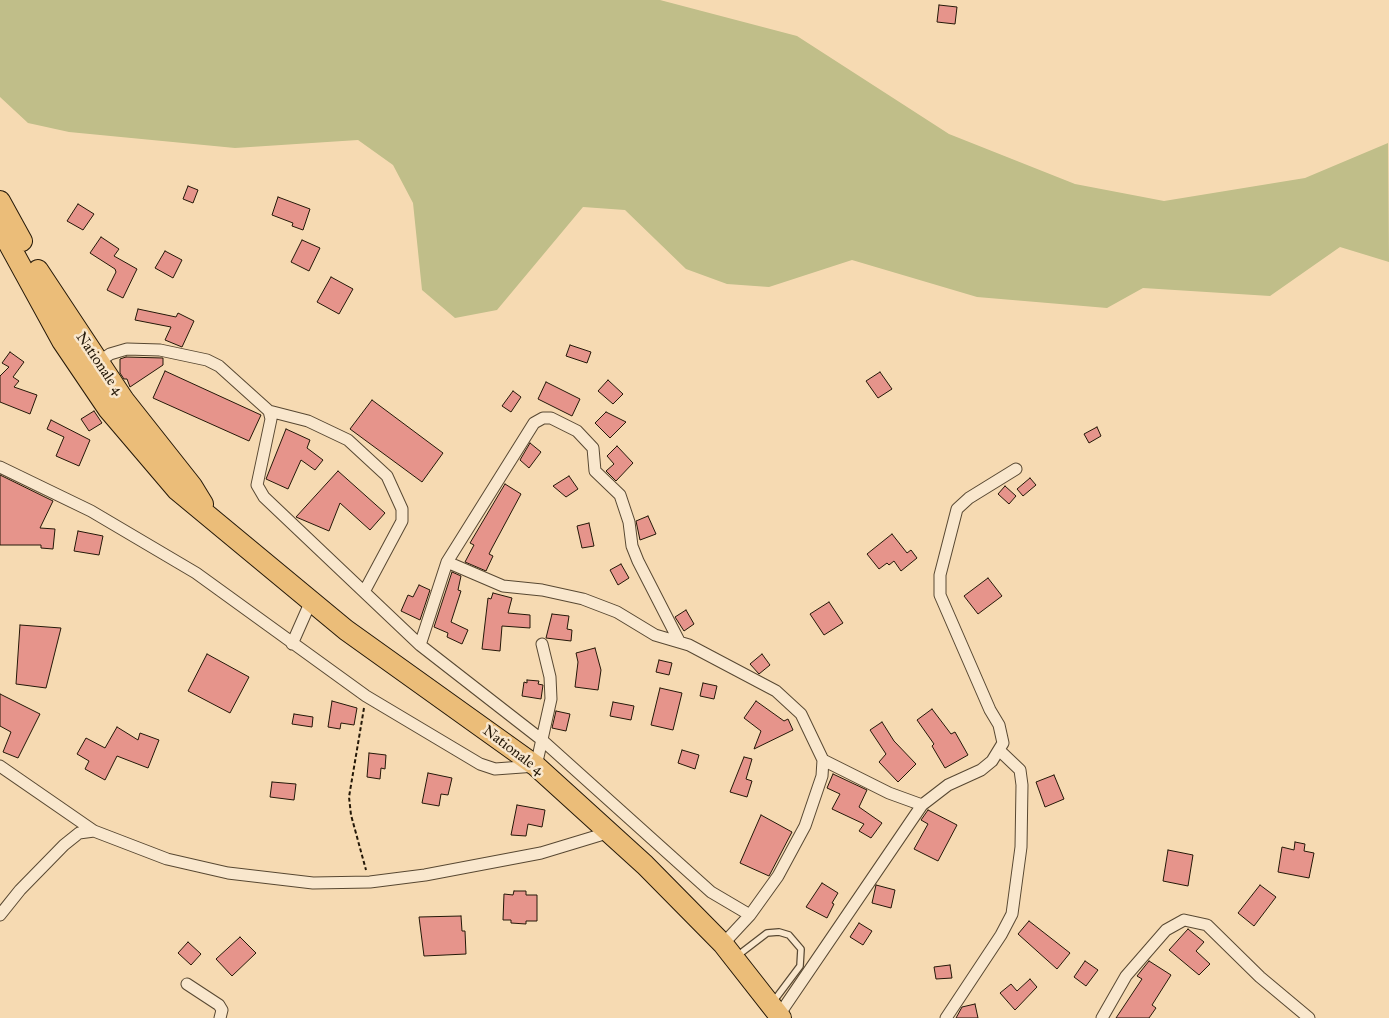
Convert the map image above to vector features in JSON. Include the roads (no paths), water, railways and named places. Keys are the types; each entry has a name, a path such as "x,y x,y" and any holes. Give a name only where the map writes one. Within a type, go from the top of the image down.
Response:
{"highway":[{"name":"Nationale 4","path":"0,201 38,271 82,339 124,400 192,486 212,518"},
{"name":"Nationale 4","path":"0,228 62,341 108,409 177,490 346,630 536,766 645,865 729,950 777,1012"}],"street":[{"path":"99,362 110,354 127,349 160,350 208,360 219,366 269,411 308,422 348,440 387,476 402,509 402,520 364,592"},
{"path":"269,411 271,419 257,485 264,497 420,645 542,740 711,892 750,915"},
{"path":"420,645 447,562 534,422 543,418 551,418 577,431 593,448 595,472 620,495 629,522 632,546 638,561 679,641"},
{"path":"0,467 91,511 196,573 366,696 480,764 495,769 536,766 551,699 550,677 542,644"},
{"path":"777,1012 922,805 948,785 981,770 992,761 1003,743 999,725 990,710 940,595 940,576 957,509 969,498 1016,468"},
{"path":"447,562 503,586 542,590 583,599 617,612 654,635 679,641 776,691 801,714 823,760 822,776 805,826 778,876 750,915 729,950"},
{"path":"292,644 311,601"},
{"path":"946,1018 996,943 1012,914 1021,847 1022,785 1020,770 999,750"},
{"path":"823,760 889,793 922,805"},
{"path":"0,766 94,831 166,859 228,873 312,883 370,882 425,875 542,853 607,832"},
{"path":"0,915 20,890 64,845 79,832 94,831"},
{"path":"1102,1018 1126,976 1166,930 1184,920 1207,926 1260,977 1308,1018"},
{"path":"187,984 219,1005 222,1010 220,1018"}],"lane":[{"path":"729,950 767,933 779,932 789,935 800,949 800,966 777,1012"}]}
